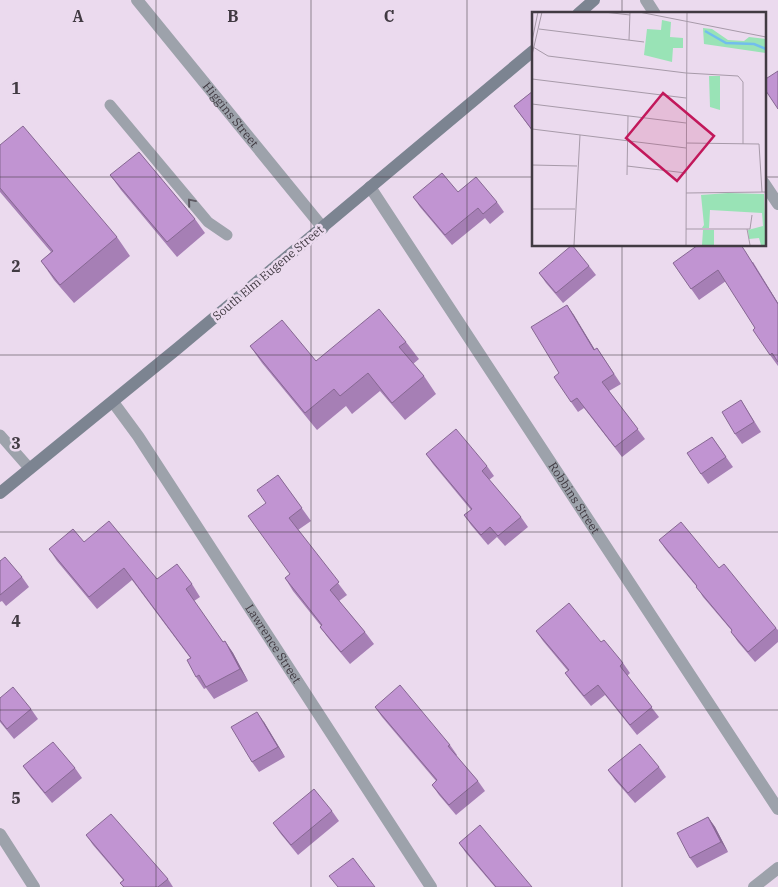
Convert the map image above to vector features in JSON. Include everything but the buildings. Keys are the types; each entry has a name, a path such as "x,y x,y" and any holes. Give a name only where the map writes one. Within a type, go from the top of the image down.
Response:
{"main road":[{"path":"580,12 594,0"},
{"name":"South Elm Eugene Street","path":"0,493 323,228 532,52"}],"street":[{"name":"Higgins Street","path":"137,0 323,228"},
{"path":"646,0 654,12"},
{"path":"766,186 778,204"},
{"name":"Robbins Street","path":"370,187 778,809"},
{"name":"Lawrence Street","path":"113,402 138,436 431,887"},
{"path":"0,834 34,887"},
{"path":"754,887 778,868"}],"lane":[{"path":"110,105 208,222 227,235"},
{"path":"0,434 30,468"}]}
